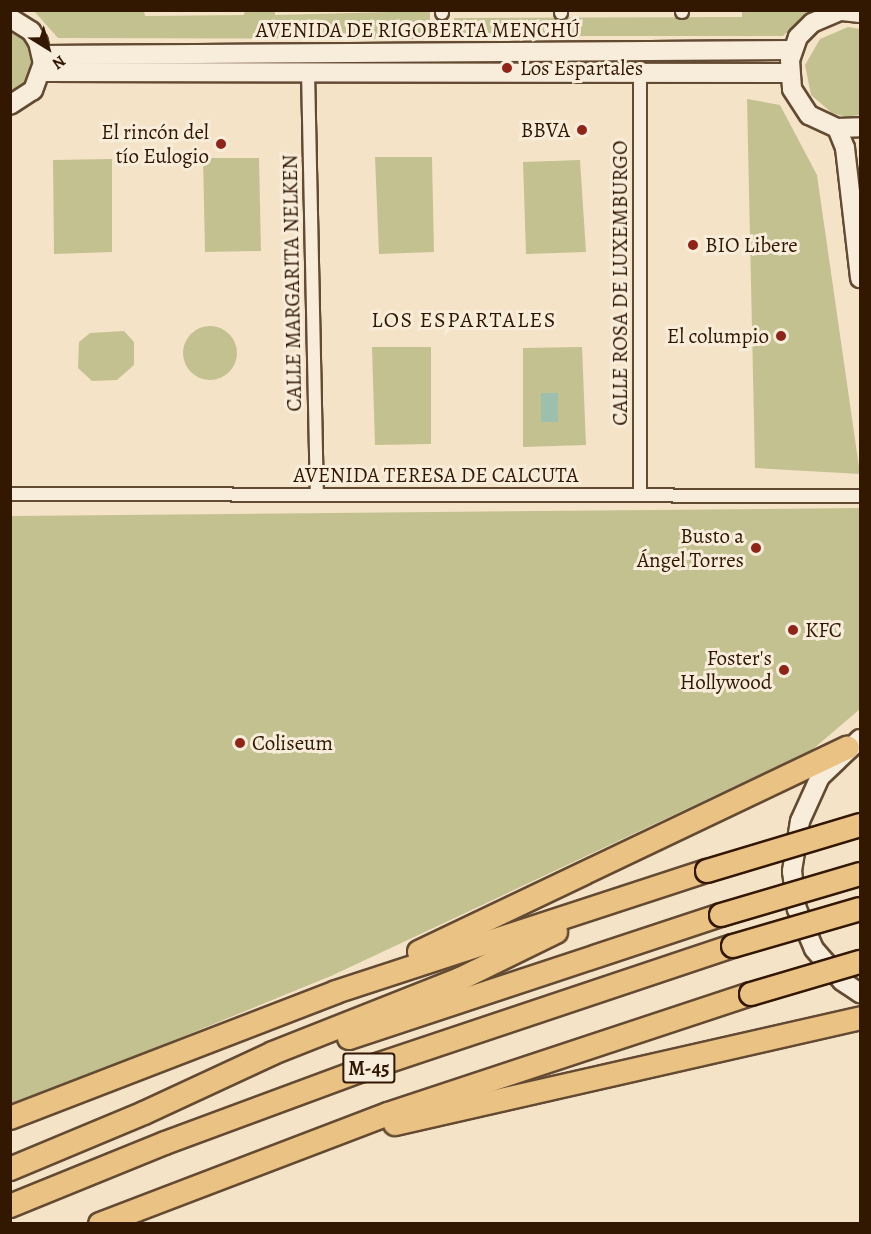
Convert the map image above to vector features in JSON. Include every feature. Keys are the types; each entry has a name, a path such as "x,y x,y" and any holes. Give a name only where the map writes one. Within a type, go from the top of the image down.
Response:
{"highway":[{"path":"336,992 854,743"},
{"path":"10,1118 336,992 636,893 861,825"},
{"name":"M-45","path":"10,1169 144,1113 357,1035 721,915 861,874"},
{"path":"144,1113 273,1053 460,979 636,893"},
{"name":"M-45","path":"10,1206 165,1143 371,1067 733,946 861,909"},
{"path":"100,1224 257,1162 564,1053 861,962"},
{"path":"257,1162 394,1124 861,1018"}],"street":[{"path":"857,12 840,11 827,14 812,23 798,38 793,50 790,73 792,89 809,115 837,128 861,127"},
{"path":"10,18 31,31 42,64 33,90 10,105"},
{"name":"AVENIDA DE RIGOBERTA MENCHÚ","path":"42,64 793,50"},
{"name":"AVENIDA DE RIGOBERTA MENCHÚ","path":"42,64 308,71 790,73"},
{"name":"CALLE MARGARITA NELKEN","path":"308,71 317,494"},
{"name":"CALLE ROSA DE LUXEMBURGO","path":"640,72 640,494"},
{"path":"837,128 845,148 861,278"},
{"name":"AVENIDA TERESA DE CALCUTA","path":"10,494 861,496"},
{"path":"854,743 820,777 800,821 792,871 797,909 814,949 842,981 861,993"}],"shaded area":[{"path":"245,10 275,11 275,15 430,11 430,39 58,38 34,11 144,11 145,16 244,15"},
{"path":"742,11 809,11 783,36 454,36 454,18 742,17"},
{"path":"10,27 29,41 35,62 27,83 10,94"},
{"path":"848,27 860,29 860,115 846,117 832,113 811,95 805,65 820,39"},
{"path":"747,99 780,105 817,175 860,474 755,468"},
{"path":"375,157 432,157 434,252 379,254"},
{"path":"203,158 259,158 261,251 205,252"},
{"path":"112,159 112,252 54,254 53,160"},
{"path":"580,160 586,252 526,254 523,162"},
{"path":"210,326 220,328 229,334 235,343 237,353 235,363 229,372 220,378 210,380 200,378 191,372 185,363 183,353 185,343 191,334 200,328"},
{"path":"124,331 134,342 134,365 117,380 92,381 78,368 79,342 90,333"},
{"path":"372,347 431,347 431,444 375,445"},
{"path":"582,347 586,445 523,447 523,348"},
{"path":"541,393 558,393 558,422 541,422"},
{"path":"860,508 860,709 812,750 331,976 11,1107 11,516"}],"place":[{"name":"Los Espartales","path":"507,68"},
{"name":"BBVA","path":"582,130"},
{"name":"El rincón del tío Eulogio","path":"221,144"},
{"name":"BIO Libere","path":"693,245"},
{"name":"El columpio","path":"781,336"},
{"name":"Busto a Ángel Torres","path":"756,548"},
{"name":"KFC","path":"793,630"},
{"name":"Foster's Hollywood","path":"784,670"},
{"name":"Coliseum","path":"240,743"}],"district":[{"name":"LOS ESPARTALES","path":"464,321"}]}
